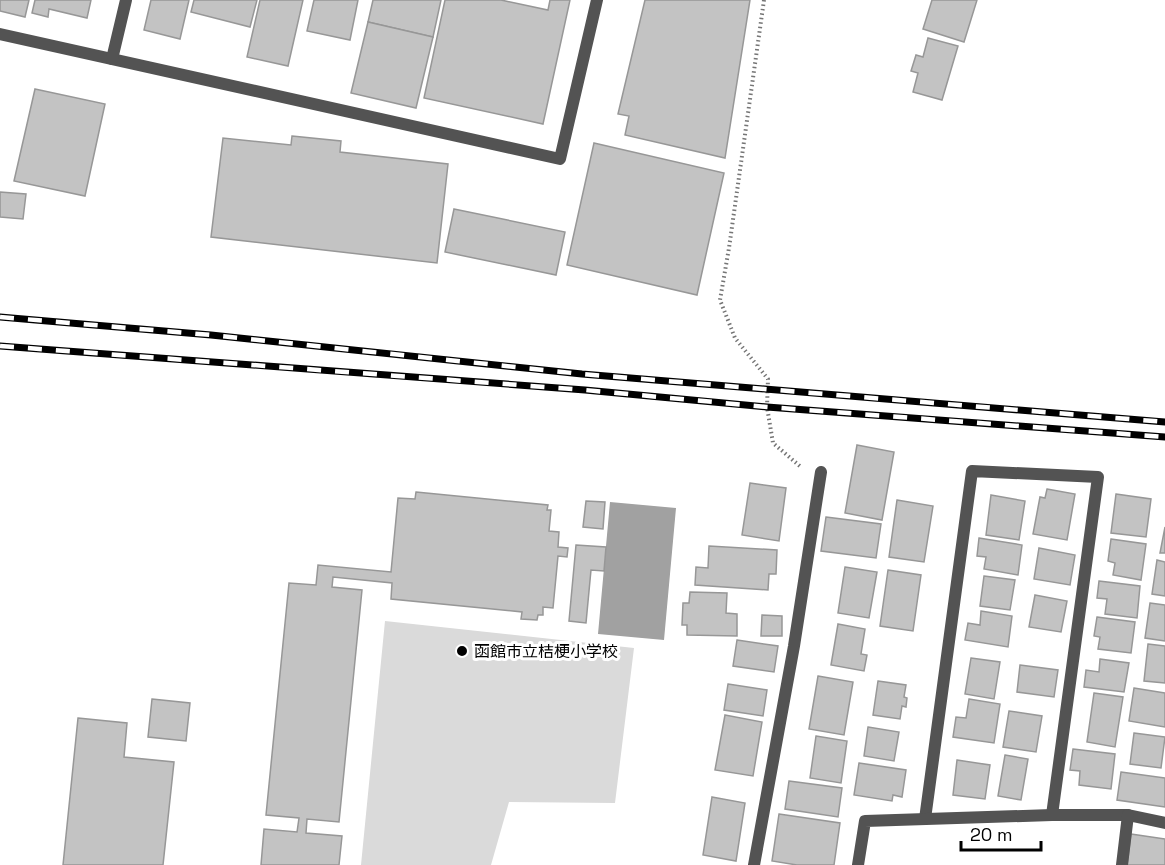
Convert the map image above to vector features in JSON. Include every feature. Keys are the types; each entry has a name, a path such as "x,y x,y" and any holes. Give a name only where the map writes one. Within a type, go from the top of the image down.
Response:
{"street":[{"path":"112,59 126,0"},
{"path":"0,34 560,159 597,0"},
{"path":"925,819 972,471 1098,477 1052,815"},
{"path":"754,865 794,646 821,472"},
{"path":"1122,865 1128,815"},
{"path":"858,865 864,821 1128,815 1165,823"}],"path":[{"path":"764,0 720,300 735,338 768,379 767,407 774,443 802,468 821,472"}],"shaded area":[{"path":"610,502 676,508 664,640 598,634"},
{"path":"385,621 634,648 615,803 509,802 491,865 361,865"}],"building":[{"path":"0,0 29,0 25,17 0,11"},
{"path":"35,0 91,0 87,18 49,9 48,17 32,13"},
{"path":"151,0 189,0 180,39 144,30"},
{"path":"194,0 257,0 250,27 191,12"},
{"path":"260,0 303,0 288,66 247,57"},
{"path":"314,0 358,0 350,40 307,31"},
{"path":"373,0 441,0 433,37 368,22"},
{"path":"445,0 501,0 548,10 550,0 570,0 543,124 424,98"},
{"path":"645,0 750,0 725,158 625,135 629,116 618,114"},
{"path":"932,0 977,0 964,42 923,29"},
{"path":"368,22 433,37 416,108 351,93"},
{"path":"928,38 958,46 942,100 913,92 918,73 911,71 916,55 923,57"},
{"path":"35,89 105,104 85,196 14,181"},
{"path":"292,136 341,141 340,152 448,164 437,263 211,237 223,138 291,145"},
{"path":"594,143 724,173 697,295 567,265"},
{"path":"0,192 26,194 23,219 0,217"},
{"path":"454,209 565,232 556,275 445,252"},
{"path":"857,445 894,452 882,520 845,513"},
{"path":"750,483 786,488 779,541 742,535"},
{"path":"1047,489 1075,494 1067,540 1033,534 1040,497 1045,498"},
{"path":"416,492 548,505 547,510 551,510 549,531 559,532 558,547 568,548 567,557 558,556 553,608 543,607 543,615 538,615 537,620 521,619 522,612 391,599 392,583 333,577 332,587 362,590 339,822 307,819 306,833 342,836 339,865 261,865 264,829 297,832 299,818 266,815 289,583 316,585 318,565 391,572 398,498 415,499"},
{"path":"1116,494 1151,499 1146,537 1111,533"},
{"path":"991,495 1025,501 1019,540 986,535"},
{"path":"897,500 933,506 924,562 889,557"},
{"path":"586,501 605,502 603,529 583,527"},
{"path":"826,517 881,524 876,558 821,551"},
{"path":"1165,527 1165,553 1160,553"},
{"path":"979,538 1022,545 1018,575 984,569 986,557 977,556"},
{"path":"1111,539 1146,544 1141,580 1113,575 1115,563 1108,561"},
{"path":"576,545 606,547 604,571 591,570 586,623 569,621"},
{"path":"709,546 777,550 776,574 769,574 768,590 695,585 696,567 708,568"},
{"path":"1039,548 1075,555 1070,585 1034,579"},
{"path":"1157,560 1165,562 1165,596 1152,594"},
{"path":"845,567 877,572 869,618 838,613"},
{"path":"888,570 921,575 913,631 880,626"},
{"path":"984,576 1015,580 1010,610 980,606"},
{"path":"1099,581 1140,586 1137,618 1105,614 1107,599 1097,598"},
{"path":"690,592 727,593 726,613 737,614 737,636 687,635 687,625 682,625 683,603 689,603"},
{"path":"1035,595 1067,601 1061,632 1029,627"},
{"path":"1150,603 1165,605 1165,641 1145,638"},
{"path":"981,611 1012,616 1008,647 965,640 968,623 980,625"},
{"path":"762,615 782,616 782,636 761,636"},
{"path":"1097,617 1135,622 1131,653 1098,649 1100,637 1094,636"},
{"path":"838,624 865,629 861,654 867,655 864,671 831,665"},
{"path":"737,640 778,646 774,672 733,666"},
{"path":"1148,644 1165,646 1165,683 1144,681"},
{"path":"971,658 1000,662 994,699 965,694"},
{"path":"1100,659 1129,663 1124,692 1084,687 1086,670 1099,672"},
{"path":"1020,665 1058,670 1054,697 1017,692"},
{"path":"818,676 853,682 844,735 809,729"},
{"path":"878,681 906,685 904,697 907,698 906,707 902,706 900,719 873,715"},
{"path":"728,684 767,690 763,716 724,710"},
{"path":"1134,688 1165,693 1165,727 1129,721"},
{"path":"1094,693 1123,697 1115,747 1087,742"},
{"path":"152,699 190,703 186,741 148,737"},
{"path":"969,699 1000,704 994,743 953,737 956,717 966,718"},
{"path":"1009,711 1042,716 1036,752 1003,747"},
{"path":"725,715 762,722 753,776 715,770"},
{"path":"78,718 127,723 124,757 174,762 163,865 63,865"},
{"path":"868,727 899,732 894,761 864,756"},
{"path":"1134,733 1165,737 1161,768 1130,764"},
{"path":"816,736 847,741 841,783 810,778"},
{"path":"1073,749 1115,754 1111,789 1079,785 1080,771 1070,770"},
{"path":"1005,755 1028,759 1021,800 998,796"},
{"path":"957,760 990,765 985,799 953,795"},
{"path":"859,763 906,770 902,797 893,795 892,801 854,795"},
{"path":"1121,772 1165,778 1165,807 1117,800"},
{"path":"789,781 842,788 838,817 785,809"},
{"path":"712,797 745,803 736,861 703,855"},
{"path":"779,814 840,823 834,865 797,865 772,861"},
{"path":"1131,834 1165,839 1165,865 1127,865"}],"railway":[{"path":"0,317 211,335 582,374 1165,422"},
{"path":"0,346 1165,437"}],"place":[{"name":"函館市立桔梗小学校","path":"462,651"}]}
